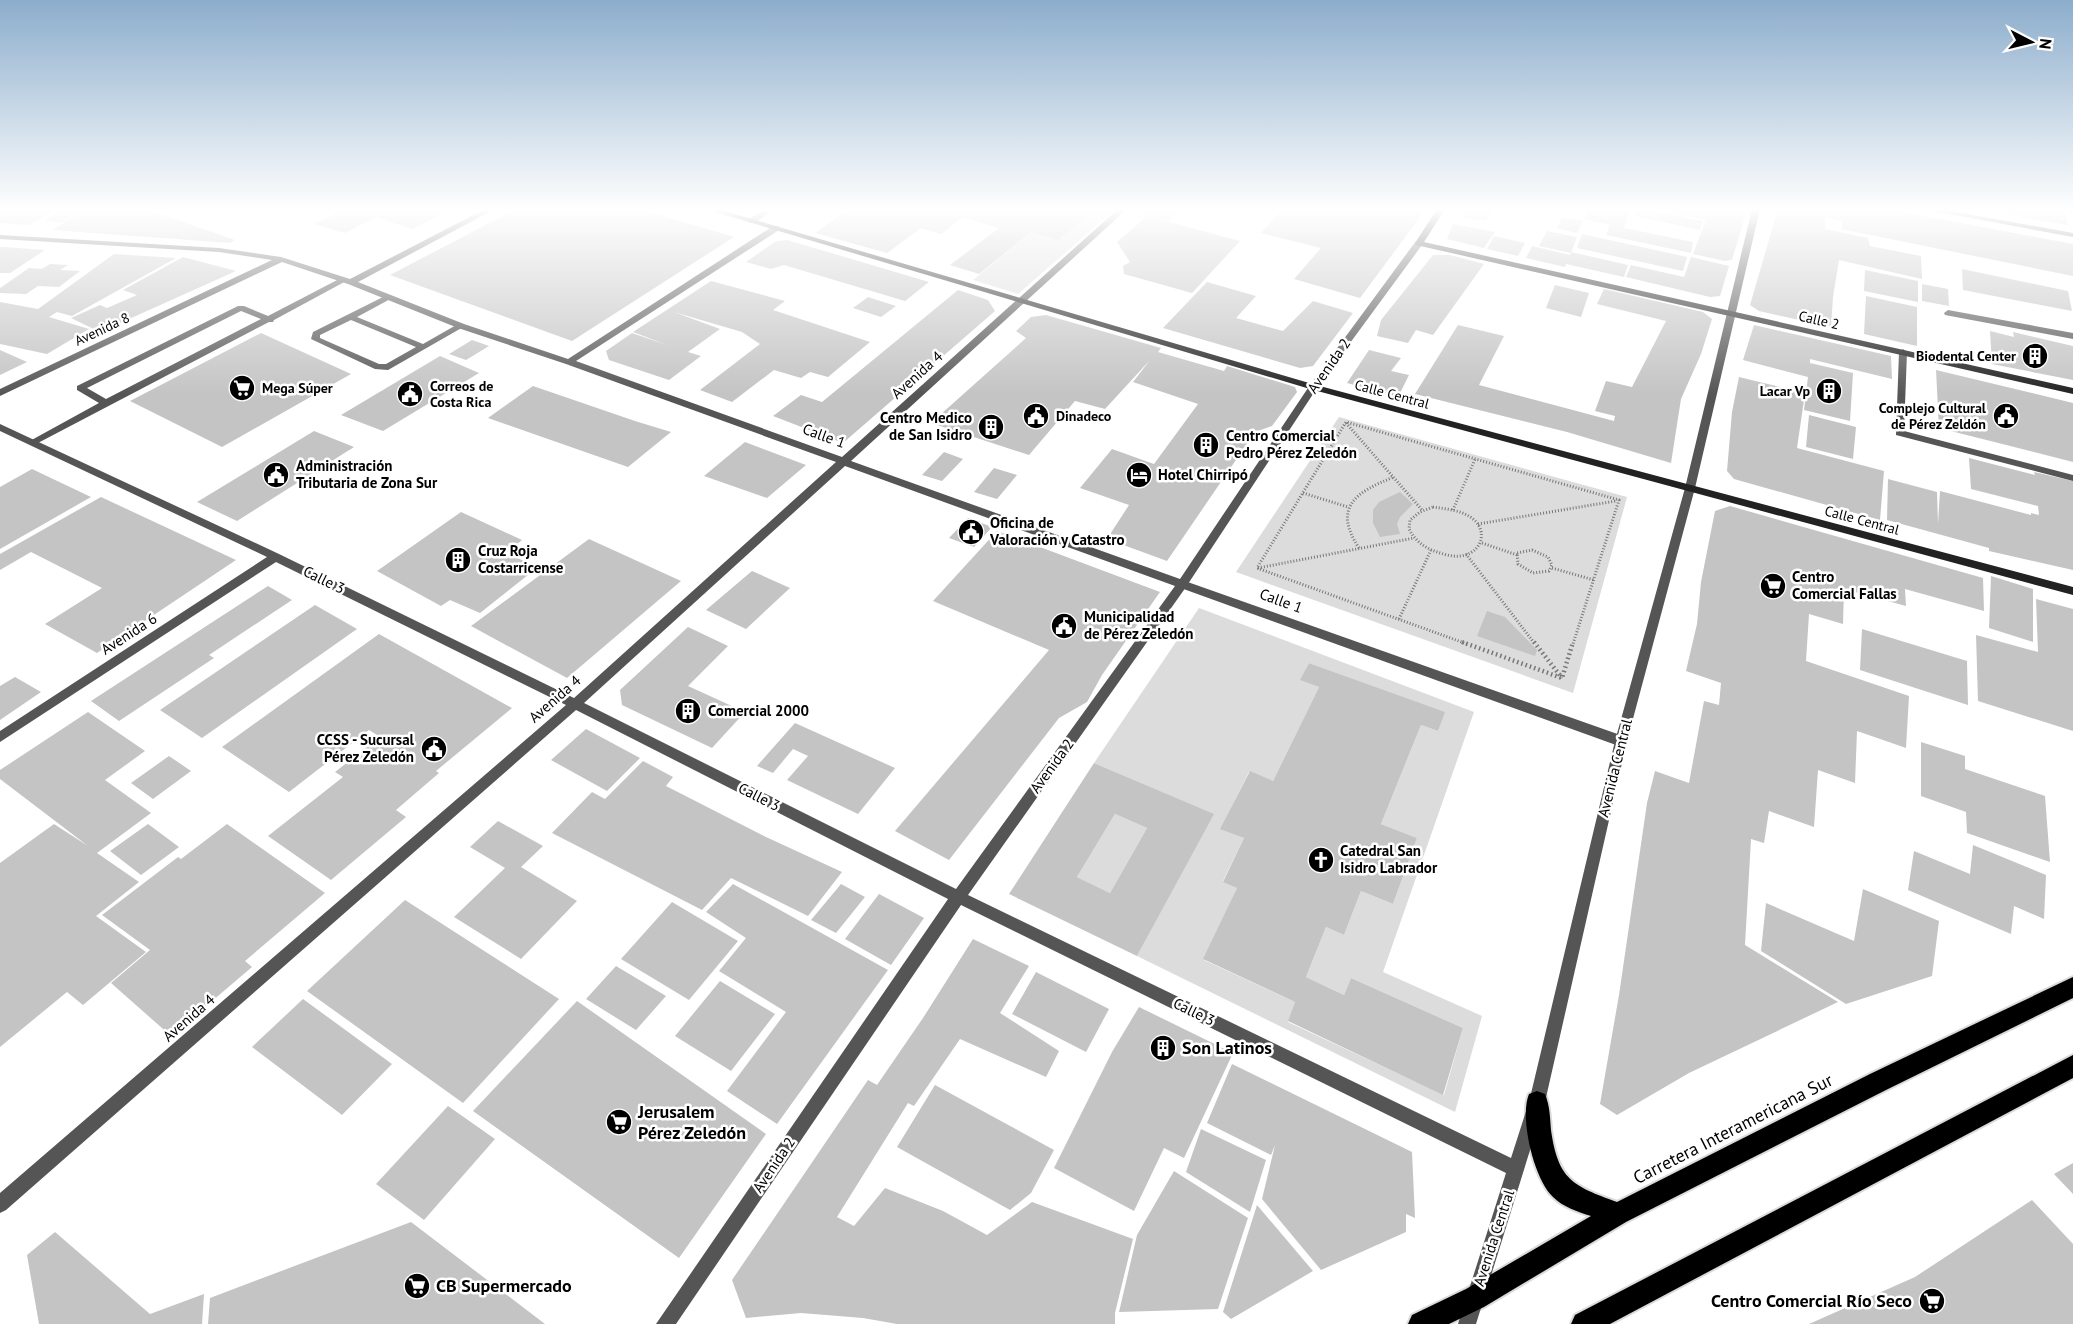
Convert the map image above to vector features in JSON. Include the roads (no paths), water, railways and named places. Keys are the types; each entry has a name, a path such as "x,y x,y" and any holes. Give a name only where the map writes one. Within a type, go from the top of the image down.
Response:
{"highway":[{"name":"Carretera Interamericana Sur","path":"1421,1324 1475,1298 1618,1214 1878,1082 2073,987"},
{"path":"1584,1324 2073,1066"},
{"path":"1537,1102 1541,1143 1547,1165 1560,1189 1578,1199 1618,1214"}],"main road":[{"name":"Calle Central","path":"916,271 1313,387 2073,591"},
{"name":"Calle 2","path":"1543,271 2073,391"}],"street":[{"name":"Avenida 8","path":"0,393 256,271"},
{"name":"Calle 1","path":"317,271 461,326 846,461 1620,741"},
{"path":"33,442 368,271"},
{"path":"569,362 710,271"},
{"name":"Avenida 4","path":"0,1204 575,704 1056,271"},
{"name":"Avenida 2","path":"665,1324 958,897 1182,584 1313,387 1399,271"},
{"name":"Avenida Central","path":"1467,1324 1537,1102 1620,741 1690,488 1741,271"},
{"path":"390,297 316,334 315,339 378,367 388,367 461,326"},
{"path":"106,403 80,388 241,308 270,320"},
{"path":"1948,313 2073,336"},
{"path":"351,317 423,347"},
{"path":"1903,352 1899,433 2073,477"},
{"name":"Calle 3","path":"0,427 275,556 958,897 1516,1169"},
{"name":"Avenida 6","path":"0,736 275,556"}],"place":[{"name":"Biodental Center","path":"2035,356"},
{"name":"Mega Súper","path":"242,388"},
{"name":"Lacar Vp","path":"1829,391"},
{"name":"Correos de Costa Rica","path":"410,394"},
{"name":"Dinadeco","path":"1036,416"},
{"name":"Complejo Cultural de Pérez Zeldón","path":"2006,416"},
{"name":"Centro Medico de San Isidro","path":"991,427"},
{"name":"Centro Comercial Pedro Pérez Zeledón","path":"1206,445"},
{"name":"Administración Tributaria de Zona Sur","path":"276,475"},
{"name":"Hotel Chirripó","path":"1139,475"},
{"name":"Oficina de Valoración y Catastro","path":"971,532"},
{"name":"Cruz Roja Costarricense","path":"458,560"},
{"name":"Centro Comercial Fallas","path":"1773,586"},
{"name":"Municipalidad de Pérez Zeledón","path":"1064,626"},
{"name":"Comercial 2000","path":"688,711"},
{"name":"CCSS - Sucursal Pérez Zeledón","path":"434,749"},
{"name":"Catedral San Isidro Labrador","path":"1321,860"},
{"name":"Son Latinos","path":"1163,1048"},
{"name":"Jerusalem Pérez Zeledón","path":"619,1122"},
{"name":"CB Supermercado","path":"417,1286"},
{"name":"Centro Comercial Río Seco","path":"1932,1301"}]}
